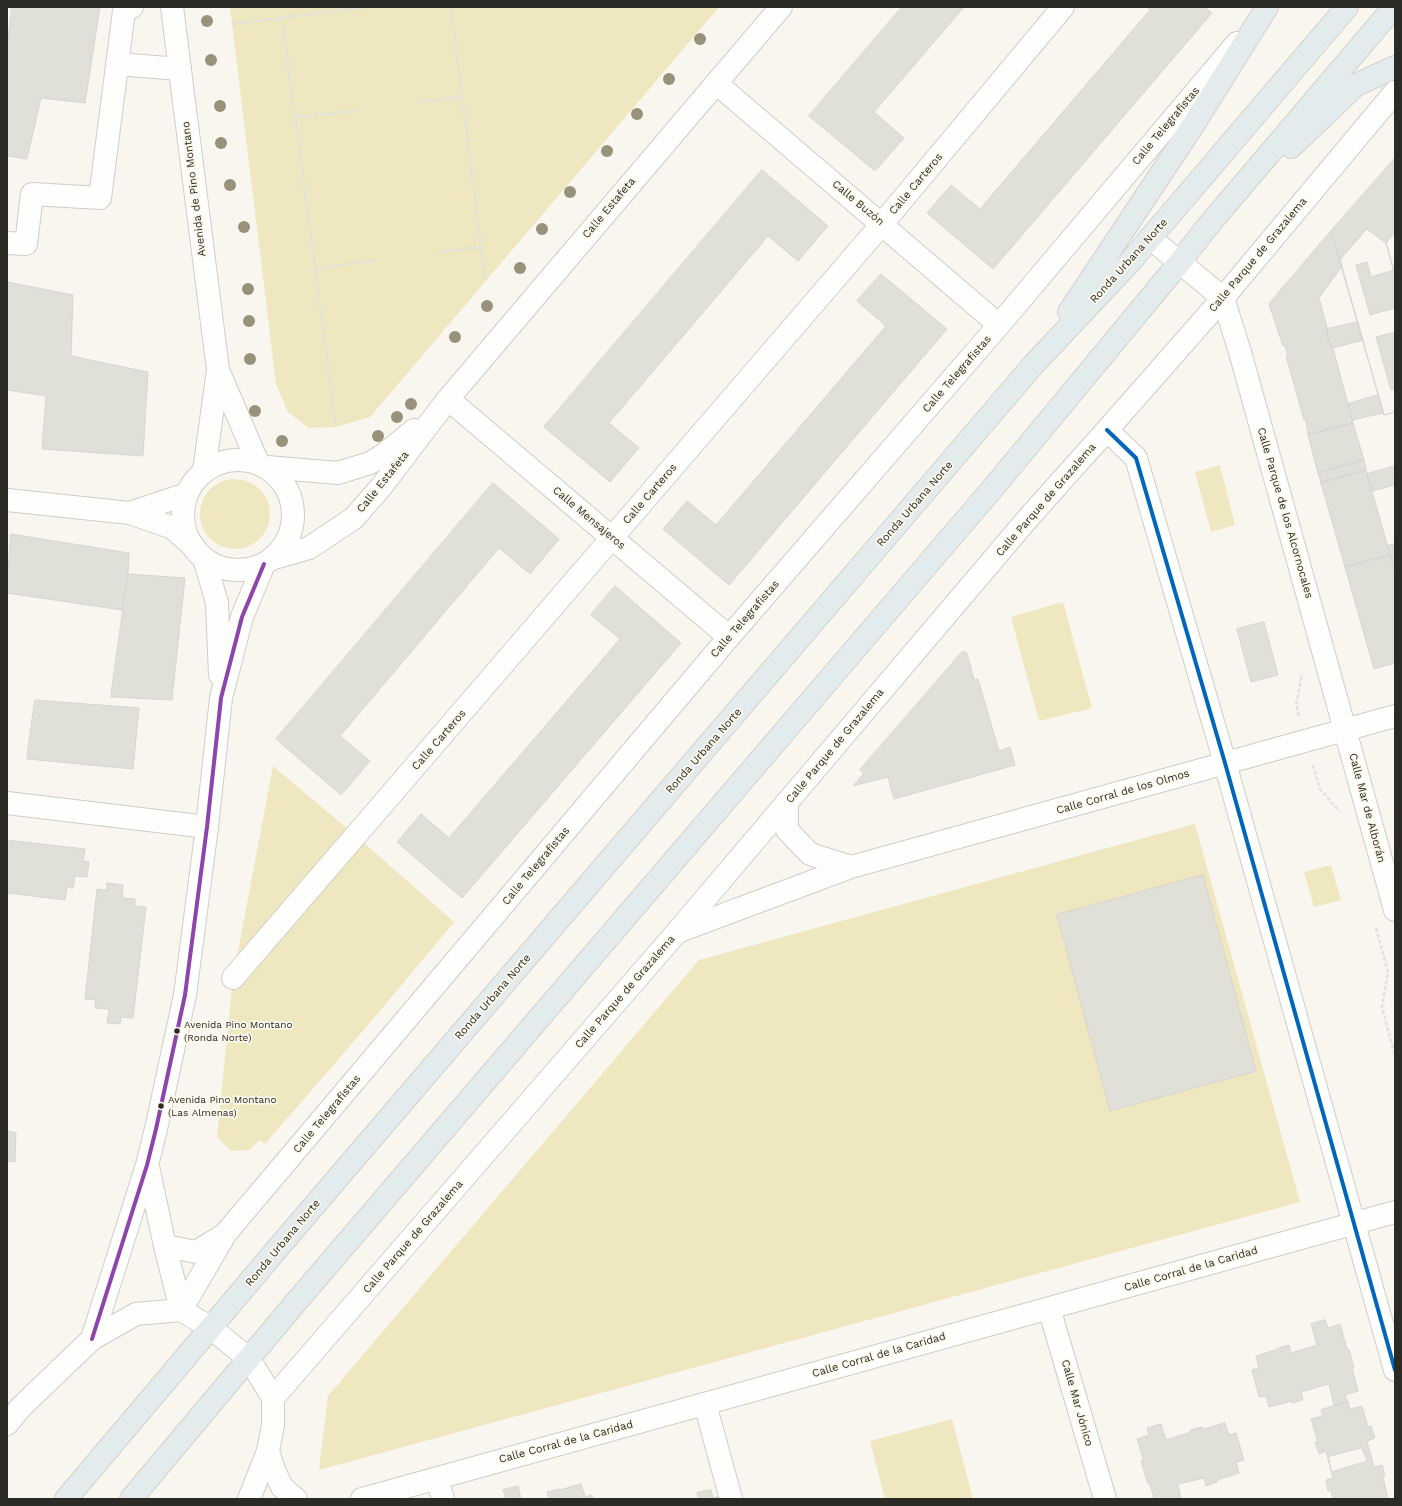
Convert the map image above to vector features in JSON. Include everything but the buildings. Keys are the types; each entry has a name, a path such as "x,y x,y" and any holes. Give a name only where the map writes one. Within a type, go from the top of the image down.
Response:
{"main road":[{"path":"1034,364 1194,124 1266,7"},
{"name":"Ronda Urbana Norte","path":"66,1499 293,1230 1034,364 1129,263 1347,7"},
{"path":"131,1499 994,488 1180,262 1207,227 1394,7"},
{"path":"1207,227 1356,85 1395,67"}],"street":[{"path":"7,244 26,244 32,194 100,198 124,11 132,7"},
{"name":"Avenida de Pino Montano","path":"172,7 218,370 204,471"},
{"name":"Calle Estafeta","path":"267,561 309,548 354,518 381,487 444,405 781,7"},
{"name":"Calle Carteros","path":"233,978 882,224 1063,7"},
{"name":"Calle Telegrafistas","path":"226,1233 729,637 999,325 1266,7"},
{"path":"117,64 180,69"},
{"name":"Calle Buzón","path":"716,83 999,325"},
{"name":"Calle Parque de Grazalema","path":"273,1398 678,932 1030,516 1223,298 1395,92"},
{"path":"1150,238 1223,298"},
{"name":"Calle Parque de los Alcornocales","path":"1223,298 1238,345 1345,730"},
{"name":"Avenida de Pino Montano","path":"218,370 262,465"},
{"name":"Calle Estafeta","path":"262,465 338,472 370,463 383,455 444,405"},
{"name":"Calle Mensajeros","path":"444,405 612,538 729,637"},
{"path":"1107,430 1136,458 1225,763 1395,1370"},
{"path":"7,500 130,513 173,528 199,553 223,568 244,570 267,561 286,543 293,522 292,501 288,491 275,473 262,465 247,460 224,461 204,471 194,481 187,494 183,521 186,535 199,553 217,603 221,698"},
{"path":"130,513 187,494"},
{"path":"92,1339 147,1165 185,995 207,827 221,698 242,617 267,561"},
{"name":"Calle Corral de los Olmos","path":"678,932 851,867 1395,716"},
{"name":"Calle Mar de Alborán","path":"1345,730 1395,910"},
{"path":"787,802 787,830 810,854 851,867"},
{"path":"7,803 207,827"},
{"path":"147,1165 164,1246 181,1310"},
{"name":"Calle Corral de la Caridad","path":"362,1499 1395,1212"},
{"path":"181,1310 226,1233"},
{"path":"164,1246 196,1252 226,1233"},
{"name":"Calle Mar Jónico","path":"1049,1308 1105,1499"},
{"path":"7,1424 21,1407 92,1339 136,1314 181,1310 211,1328 249,1359 273,1398 273,1425 268,1450 249,1499"},
{"path":"705,1404 731,1499"},
{"path":"268,1450 274,1470 282,1487 296,1499"},
{"path":"437,1478 444,1499"}],"path":[{"path":"232,24 368,7"},
{"path":"451,7 485,280"},
{"path":"282,18 336,428"},
{"path":"419,102 462,97"},
{"path":"296,117 355,111"},
{"path":"437,252 482,247"},
{"path":"315,269 376,260"}],"shaded area":[{"path":"230,7 719,7 370,417 336,427 309,428 288,412 276,384"},
{"path":"1220,465 1235,525 1211,532 1195,472"},
{"path":"235,479 248,482 260,489 267,501 270,514 267,527 260,539 248,546 235,549 222,546 210,539 203,527 200,514 203,501 210,489 222,482"},
{"path":"1063,602 1092,708 1039,721 1011,617"},
{"path":"273,766 454,922 368,1025 265,1144 260,1140 249,1150 231,1151 217,1137 233,978"},
{"path":"1195,824 1300,1202 319,1470 328,1396 699,960"},
{"path":"1331,865 1341,900 1314,907 1304,872"},
{"path":"952,1419 973,1499 885,1499 870,1441"}],"transit line":[{"path":"1107,430 1136,458 1225,763 1395,1370"},
{"path":"92,1339 147,1165 156,1129 185,995 207,827 221,698 242,617 264,564"}],"place":[{"name":"Avenida Pino Montano (Ronda Norte)","path":"177,1031"},
{"name":"Avenida Pino Montano (Las Almenas)","path":"161,1106"}]}
